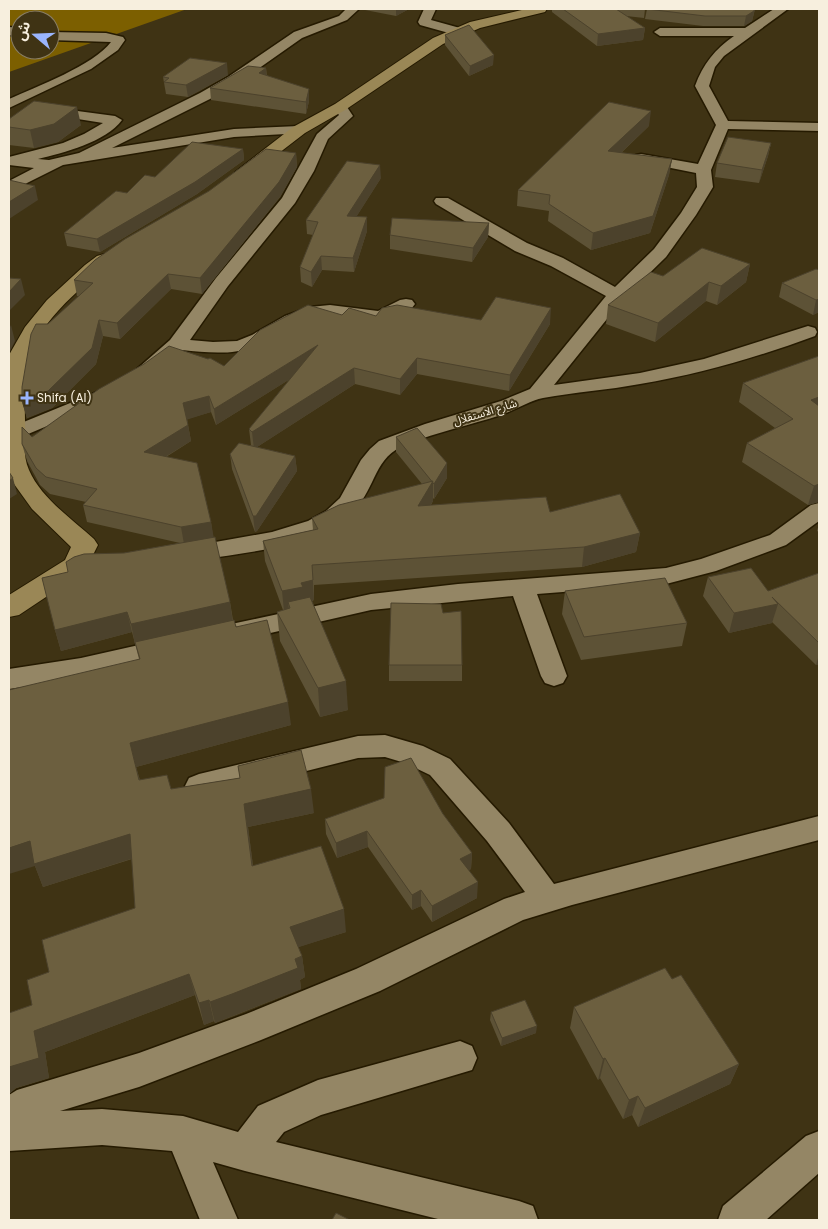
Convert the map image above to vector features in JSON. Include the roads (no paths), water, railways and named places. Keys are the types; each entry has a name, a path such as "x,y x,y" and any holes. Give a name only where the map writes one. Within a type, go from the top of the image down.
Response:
{"main road":[{"path":"226,184 299,130 340,107 424,50 456,32 475,25 541,9"},
{"path":"9,608 84,564 85,545 30,492 11,461 17,361 29,336 71,287 90,270 120,249"}],"street":[{"path":"83,157 205,96 233,80 298,35 343,18 353,9"},
{"path":"430,9 424,22 456,32"},
{"path":"782,9 727,45 714,58 702,86 723,125 819,127"},
{"path":"660,32 747,32"},
{"path":"9,104 98,60 117,46 119,40 106,37 60,36"},
{"path":"14,433 98,397 126,382 160,361 177,344 222,282 289,200 322,137 346,116 340,107"},
{"path":"52,165 11,161 38,155 80,140 115,120 70,114"},
{"name":"شارع الاستقلال","path":"167,556 294,535 329,520 348,503 382,448 429,429 520,401 537,393 617,295 660,253 688,215 705,187 703,170 723,125"},
{"path":"9,187 60,161 234,133 299,130"},
{"path":"641,158 703,170"},
{"path":"442,201 521,248 557,262 617,295"},
{"path":"177,344 221,348 234,346 250,343 283,323 309,313 331,310 380,317 388,315 406,304"},
{"path":"537,393 642,380 687,370 769,348 808,332"},
{"path":"9,679 80,668 371,602 458,592 666,576 708,565 778,540 819,510"},
{"path":"522,588 533,614 543,651 554,676"},
{"path":"199,786 358,747 385,746 413,754 440,767 498,832 548,900"},
{"path":"9,1114 30,1103 139,1070 249,1029 368,980 515,909 819,828"},
{"path":"245,1154 271,1119 318,1098 460,1058"},
{"path":"9,1133 30,1130 102,1127 183,1134 245,1154 520,1220"},
{"path":"183,1134 219,1220"},
{"path":"737,1220 819,1149"}],"place":[{"name":"Shifa (Al)","path":"27,398"}]}
